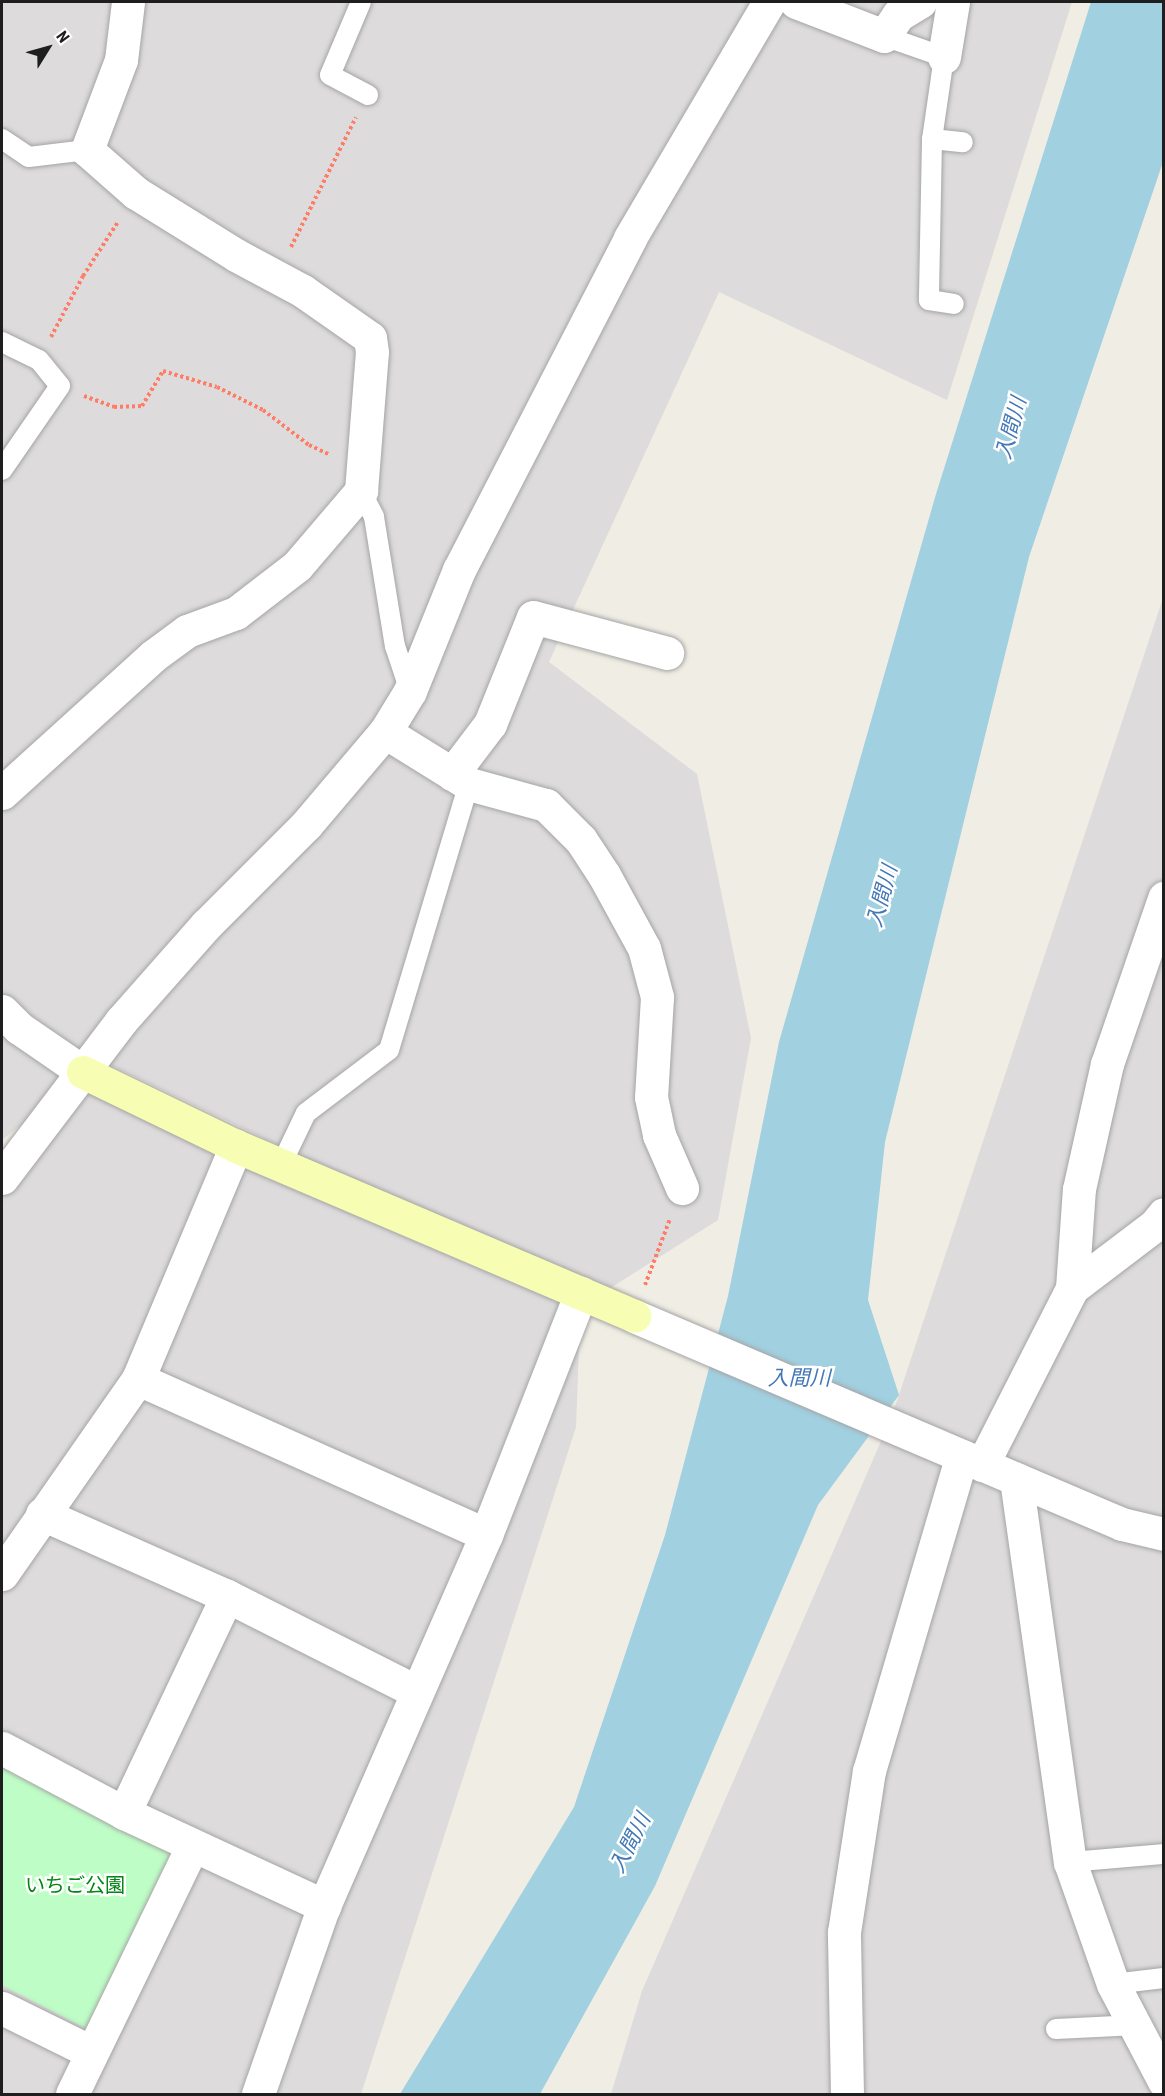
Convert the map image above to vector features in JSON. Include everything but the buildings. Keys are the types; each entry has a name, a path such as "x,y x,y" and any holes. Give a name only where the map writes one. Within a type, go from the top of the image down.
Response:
{"street":[{"path":"2,793 153,656 188,631 236,613 297,566 361,480 371,374 370,338 275,277 136,193 87,150 121,60 128,2"},
{"path":"2,1178 121,1021 206,925 306,825 385,732 410,692 459,570 625,248 769,2"},
{"path":"796,2 884,36 898,15 920,2"},
{"path":"944,57 953,2"},
{"path":"460,779 490,724 534,617 667,653"},
{"path":"385,732 460,779 546,805 586,849 644,948 657,997 651,1097 659,1135 682,1188"},
{"path":"1072,1288 1079,1189 1107,1064 1164,898"},
{"path":"2,1011 19,1028 83,1071 236,1146 282,1163 1122,1524 1164,1534"},
{"path":"2,1574 138,1379 236,1146"},
{"path":"847,2094 844,1932 869,1771 964,1457 1072,1288 1155,1225 1164,1214"},
{"path":"258,2094 324,1906 486,1535 581,1293"},
{"path":"138,1379 486,1535"},
{"path":"1016,1479 1071,1862 1113,1984 1137,2025 1164,2081"},
{"path":"42,1514 227,1596 416,1691"},
{"path":"124,1814 227,1596"},
{"path":"2,1748 124,1814 324,1906"},
{"path":"72,2094 192,1847"},
{"path":"2,2008 91,2052"}],"lane":[{"path":"361,2 330,75 368,95"},
{"path":"884,36 944,57 932,139 929,300 954,304"},
{"path":"2,139 28,157 87,150"},
{"path":"932,139 963,142"},
{"path":"2,342 39,360 60,386 2,470"},
{"path":"361,480 374,517 395,645 410,692"},
{"path":"282,1163 306,1113 389,1050 460,779"},
{"path":"1071,1862 1164,1854"},
{"path":"1113,1984 1164,1978"},
{"path":"1056,2029 1137,2025"}],"path":[{"path":"275,277 368,95"},
{"path":"39,360 83,276 136,193"},
{"path":"60,386 114,407 142,406 163,371 226,391 263,410 361,480"},
{"path":"634,1316 682,1188"}],"shaded area":[{"path":"2,2 1072,2 947,400 719,292 549,662 697,774 751,1038 718,1220 596,1297 102,1061 87,1073 581,1293 576,1427 361,2094 2,2094 2,1178 72,1084 2,1140"},
{"path":"1163,598 1163,2094 611,2094 642,1991 892,1416"}],"green space":[{"name":"いちご公園","path":"2,1765 174,1853 89,2030 2,1985"}],"water":[{"name":"入間川","path":"1091,2 1163,2 1163,162 1029,557 885,1142 868,1300 899,1395 818,1505 655,1886 540,2094 400,2094 574,1807 665,1535 728,1296 779,1042 936,494"}]}
